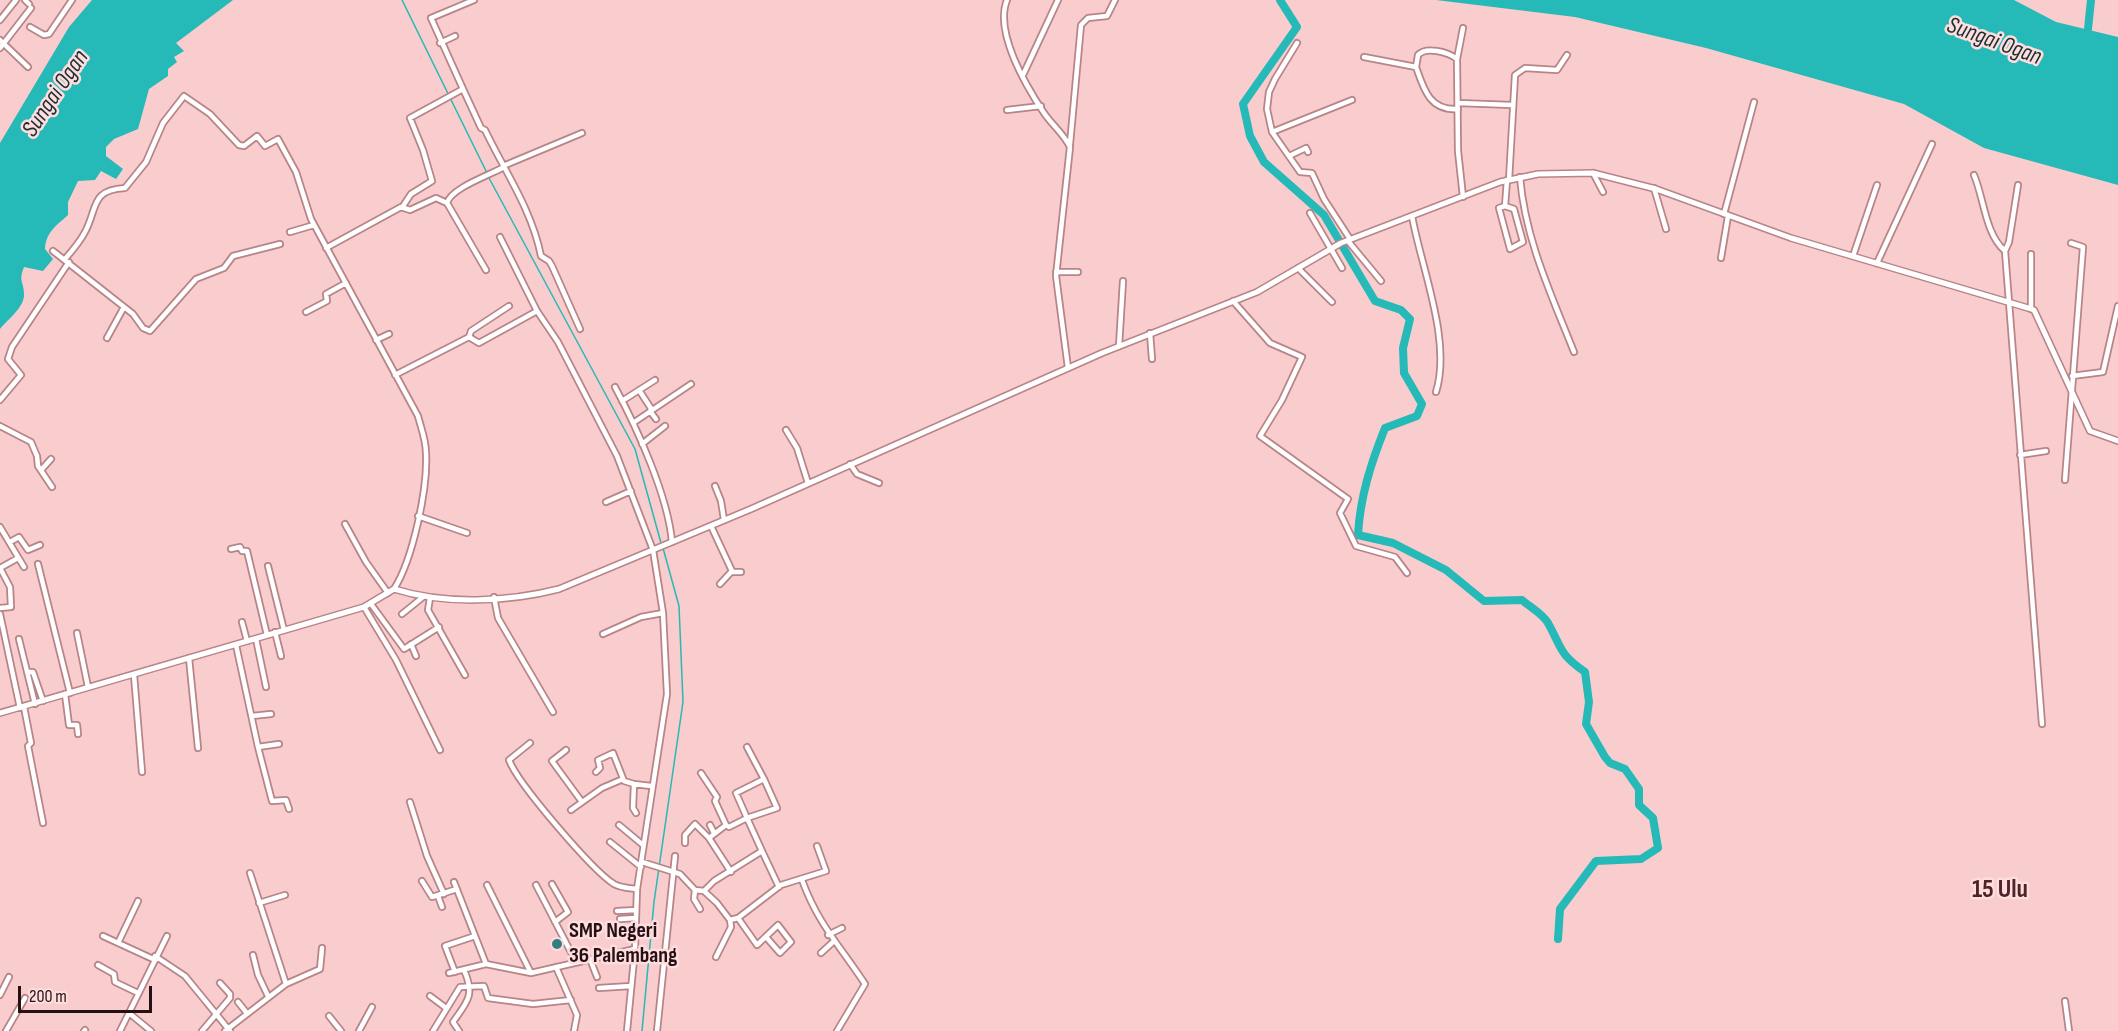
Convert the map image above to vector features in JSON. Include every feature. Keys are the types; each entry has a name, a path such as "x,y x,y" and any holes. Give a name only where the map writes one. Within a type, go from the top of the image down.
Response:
{"street":[{"path":"0,20 16,0"},
{"path":"25,0 30,6 1,44 28,68"},
{"path":"474,0 431,18 461,90 481,128 485,130 502,168 528,213 541,256 552,266 580,328"},
{"path":"1007,0 1004,9 1005,35 1023,75 1041,106 1070,147"},
{"path":"1023,75 1058,0"},
{"path":"1068,368 1056,272 1081,25 1088,18 1107,16 1116,0"},
{"path":"30,27 44,35 49,34 70,1"},
{"path":"1463,28 1458,59 1458,151 1463,197"},
{"path":"440,43 455,36"},
{"path":"1298,43 1269,92 1267,109 1272,132 1302,174 1312,173 1324,199 1349,240 1381,281"},
{"path":"1458,59 1441,52 1424,51 1418,55 1416,67 1427,95 1436,105 1447,110 1458,106 1512,105"},
{"path":"1505,206 1514,77 1517,72 1525,68 1557,70 1567,55"},
{"path":"1364,57 1416,67"},
{"path":"326,248 403,206 411,194 432,181 423,150 410,119 461,90"},
{"path":"0,400 21,375 8,361 8,355 84,234 95,205 105,191 126,186 150,154 163,123 186,95 210,114 239,145 244,146 257,136 265,146 278,139 296,172 314,225 418,416 425,440 426,465 409,561 394,589 371,604 0,713"},
{"path":"1272,132 1352,100"},
{"path":"1722,258 1726,215 1754,102"},
{"path":"1006,110 1041,106"},
{"path":"447,203 450,196 502,168 582,133"},
{"path":"1877,263 1932,144"},
{"path":"1289,156 1306,148 1308,152"},
{"path":"1593,173 1603,192"},
{"path":"394,589 427,598 457,600 541,593 559,589 672,543 1119,346 1257,292 1339,244 1520,177 1538,174 1593,173 1654,188 1791,238 2030,308"},
{"path":"1974,175 1998,244 2005,251"},
{"path":"1520,177 1523,212 1531,242 1574,352"},
{"path":"1853,256 1876,185"},
{"path":"2018,185 2009,242 2005,251 2042,724"},
{"path":"1654,188 1666,229"},
{"path":"403,206 410,210 436,198 447,203 486,270"},
{"path":"1505,206 1514,209 1523,242 1510,249 1499,208 1505,206"},
{"path":"1310,213 1329,250 1342,268"},
{"path":"1412,216 1435,311 1439,379 1436,392"},
{"path":"290,232 314,225"},
{"path":"500,237 537,311 558,342 617,456 655,550 663,613 667,694 651,786 637,889 635,949 627,1031"},
{"path":"2065,480 2083,247 2071,243"},
{"path":"53,251 124,308 143,328 151,330 196,279 224,267 232,257 280,244"},
{"path":"2031,254 2030,308 2072,389 2090,431 2118,441"},
{"path":"1298,268 1332,302"},
{"path":"1056,272 1078,272"},
{"path":"1119,346 1123,281"},
{"path":"306,312 327,301 326,294 346,283"},
{"path":"1233,301 1270,344 1302,357 1282,400 1260,436 1348,499 1340,513 1356,546 1395,557 1407,573"},
{"path":"395,375 469,337 471,331 508,306"},
{"path":"2072,376 2092,376 2103,372 2118,306"},
{"path":"107,338 119,321 117,316 124,308"},
{"path":"469,337 478,342 537,311"},
{"path":"1150,333 1152,359"},
{"path":"376,340 389,334"},
{"path":"622,401 655,380"},
{"path":"633,423 691,384"},
{"path":"615,387 647,452 670,523 672,543"},
{"path":"639,390 656,419"},
{"path":"0,426 31,442 37,456 38,466 52,487"},
{"path":"642,444 665,426"},
{"path":"786,430 797,447 807,483"},
{"path":"2022,454 2046,451"},
{"path":"42,469 51,459"},
{"path":"850,464 857,474 879,483"},
{"path":"715,486 721,501 724,520"},
{"path":"606,502 631,491"},
{"path":"418,516 467,533"},
{"path":"345,524 366,562 388,593"},
{"path":"711,525 732,572"},
{"path":"0,527 24,567"},
{"path":"10,542 20,537 27,550 40,545"},
{"path":"231,549 240,547 242,551 247,551 267,635"},
{"path":"0,608 11,607 10,587 0,568 18,558"},
{"path":"38,564 68,693 69,725 77,724 78,734"},
{"path":"268,566 277,592 284,630"},
{"path":"720,584 732,572 741,572"},
{"path":"494,597 498,618 553,712"},
{"path":"402,614 427,598"},
{"path":"427,598 428,610 465,675"},
{"path":"371,604 404,649 439,627"},
{"path":"364,607 396,660 440,750"},
{"path":"603,634 641,617 663,613"},
{"path":"0,614 31,743 28,746 43,823"},
{"path":"242,622 247,641"},
{"path":"275,632 281,656"},
{"path":"77,633 88,687"},
{"path":"19,639 34,704"},
{"path":"256,639 266,687"},
{"path":"411,644 416,656"},
{"path":"236,645 272,801 286,801 289,809"},
{"path":"189,658 198,748"},
{"path":"27,672 33,672 43,701"},
{"path":"134,675 142,772"},
{"path":"252,716 271,714"},
{"path":"530,743 509,761 521,782 563,832 614,884 637,889"},
{"path":"258,747 279,744"},
{"path":"709,838 726,825 729,827 777,808 747,747"},
{"path":"566,750 552,761 582,802"},
{"path":"596,772 600,768 598,760 614,753 623,779 634,784 651,786"},
{"path":"701,773 717,797 715,801 726,825"},
{"path":"572,810 604,787 623,779"},
{"path":"764,779 736,793 779,887"},
{"path":"634,784 633,808 636,813"},
{"path":"410,802 427,856 444,894"},
{"path":"685,843 685,835 695,824 709,838 731,872"},
{"path":"619,825 644,845"},
{"path":"710,825 714,833"},
{"path":"610,842 641,865 652,865 680,873 695,890 704,891 730,920 730,929 716,957"},
{"path":"730,920 738,918 779,887 826,871 817,846"},
{"path":"704,891 714,881 762,851"},
{"path":"657,1031 671,870 675,856"},
{"path":"250,873 285,984"},
{"path":"802,880 812,908 828,935 865,984 837,1031"},
{"path":"422,881 431,897 458,889"},
{"path":"454,882 486,964"},
{"path":"552,884 568,912 555,922"},
{"path":"487,885 531,973"},
{"path":"536,885 576,962"},
{"path":"695,890 694,899 700,909"},
{"path":"259,903 285,895"},
{"path":"438,896 442,907"},
{"path":"118,943 138,901"},
{"path":"617,911 636,910"},
{"path":"620,919 636,918"},
{"path":"738,918 757,945 779,925 791,942 780,953 766,937"},
{"path":"828,935 842,928"},
{"path":"104,936 154,958 185,976 228,1030 246,1012 285,984 320,969 322,948"},
{"path":"120,1031 154,958 167,936"},
{"path":"475,936 445,946 452,972 486,964 511,971 531,973 635,949"},
{"path":"821,953 833,942"},
{"path":"253,955 258,975 268,996"},
{"path":"590,959 597,977"},
{"path":"98,965 114,974 115,982 138,993"},
{"path":"556,967 577,1015 574,1031"},
{"path":"459,1031 453,1022 467,1002 471,987 464,970"},
{"path":"0,995 9,977"},
{"path":"202,1031 230,997 220,983"},
{"path":"434,1031 459,988 485,986 487,997 533,1004 571,1000"},
{"path":"599,988 631,986"},
{"path":"430,996 447,1008"},
{"path":"6,1031 25,998"},
{"path":"2065,1001 2069,1031"},
{"path":"238,1002 246,1012"},
{"path":"359,1031 372,1007"},
{"path":"129,1013 151,1031"},
{"path":"329,1016 341,1031"}],"water":[{"name":"Sungai Ogan","path":"92,0 233,0 176,43 184,51 174,57 177,62 168,69 168,76 149,89 138,129 114,139 106,147 106,156 123,169 116,179 101,171 95,180 78,181 68,202 68,215 47,238 45,249 53,259 43,271 24,267 21,279 24,299 0,329 0,143 69,27"},
{"name":"Sungai Ogan","path":"1436,0 2014,0 2056,22 2118,37 2118,185 1984,148 1904,104 1706,48 1575,17"}],"waterway":[{"path":"402,0 487,173"},
{"path":"1280,0 1297,27 1243,104 1250,136 1264,162 1324,215 1375,301 1401,310 1410,319 1403,348 1404,373 1422,404 1417,416 1385,428 1367,480 1358,535 1393,543 1446,570 1484,601 1522,600 1543,617 1565,655 1585,672 1589,702 1586,724 1610,763 1625,769 1639,789 1639,805 1653,818 1658,848 1641,859 1596,861 1560,909 1558,939"},
{"path":"2088,29 2091,0"},
{"path":"489,178 635,449 661,543"},
{"path":"642,1031 654,902 683,702 679,606 663,548"}],"place":[{"name":"SMP Negeri 36 Palembang","path":"557,944"}],"district":[{"name":"15 Ulu","path":"2000,890"}]}
